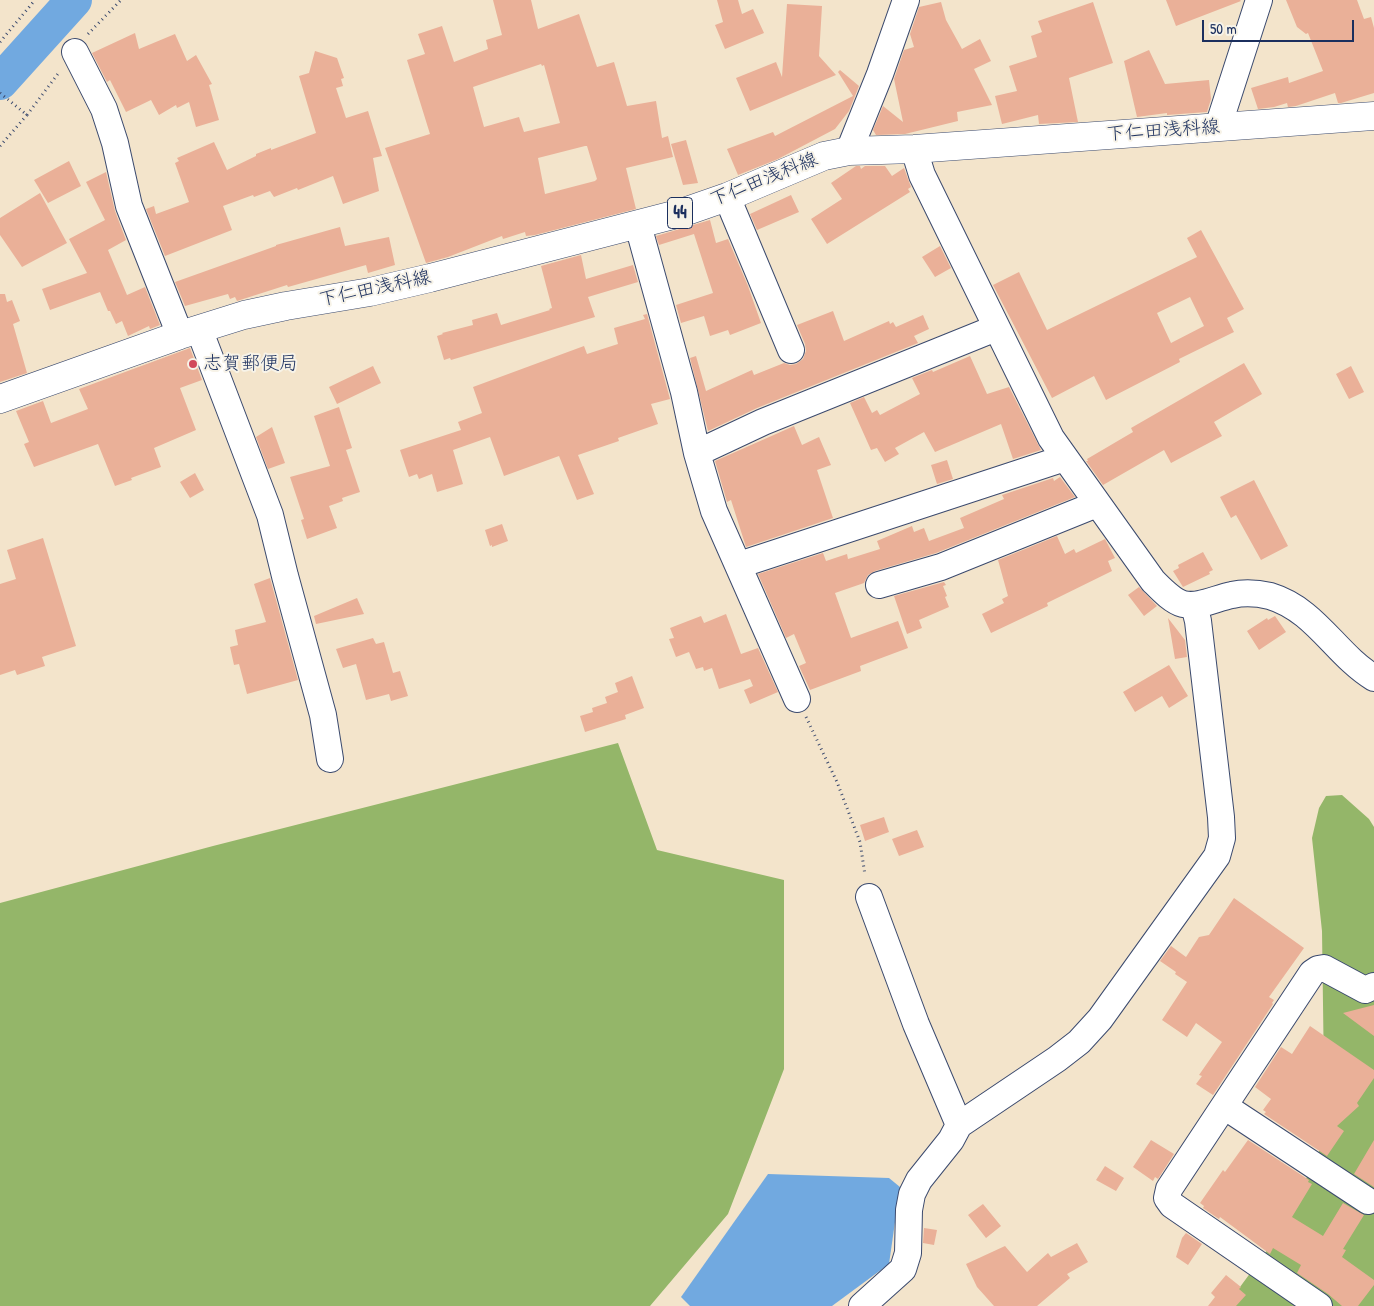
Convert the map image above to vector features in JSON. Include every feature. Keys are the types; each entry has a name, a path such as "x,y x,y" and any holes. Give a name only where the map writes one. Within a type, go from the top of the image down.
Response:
{"main road":[{"name":"下仁田浅科線","path":"0,399 190,332 244,315 370,292 638,225 727,197 824,156 849,151 914,149 1374,116"}],"street":[{"path":"849,151 880,74 906,0"},
{"path":"1218,127 1259,0"},
{"path":"75,52 90,77 104,109 115,143 129,206 190,332 270,515 323,715 330,759"},
{"path":"914,149 922,175 1050,438 1153,581 1182,604 1194,605 1252,592 1270,596 1286,603 1302,611 1361,670 1374,678"},
{"path":"727,197 791,350"},
{"path":"638,225 684,392 714,511 797,699"},
{"path":"698,452 763,422 996,328"},
{"path":"739,565 1065,458"},
{"path":"879,585 942,567 1097,504"},
{"path":"862,1306 903,1269 908,1253 909,1210 912,1194 919,1180 951,1140 958,1124 1057,1059 1079,1042 1100,1019 1218,856 1222,838 1221,817 1198,621 1194,605"},
{"path":"869,897 916,1024 958,1124"},
{"path":"1319,1306 1172,1204 1167,1198 1169,1189 1312,973 1324,968 1365,990 1374,986"},
{"path":"1224,1106 1368,1201"}],"path":[{"path":"0,42 35,0"},
{"path":"0,93 25,114 0,146"},
{"path":"797,699 837,782 860,842 869,897"}],"green space":[{"path":"618,743 657,850 784,880 784,1069 728,1214 650,1306 0,1306 0,903 213,846"},
{"path":"1342,795 1369,819 1374,827 1374,1306 1226,1306 1282,1230 1320,1149 1324,1077 1322,931 1312,838 1319,808 1326,796"}],"water":[{"path":"768,1174 889,1178 900,1187 889,1264 832,1306 690,1306 681,1297"}],"building":[{"path":"493,0 531,0 538,29 579,14 597,67 614,62 627,106 656,101 662,138 668,136 673,157 626,168 636,209 535,235 526,236 525,232 503,239 502,236 448,257 426,263 385,148 430,134 407,60 425,54 418,34 442,26 454,62 488,49 486,40 502,35","holes":["541,64 542,66 544,65 560,123 524,132 519,117 484,127 473,87","587,146 597,179 545,194 538,158"]},
{"path":"717,0 738,0 742,14 753,9 764,33 725,49 715,25 723,22"},
{"path":"1166,0 1240,0 1241,1 1176,26"},
{"path":"1286,0 1357,0 1364,19 1371,17 1374,28 1374,93 1341,103 1338,103 1335,93 1296,106 1288,107 1287,103 1258,109 1251,88 1288,77 1289,83 1323,71 1308,33 1306,34 1297,27"},
{"path":"941,2 946,20 962,49 980,39 991,61 974,69 992,105 957,112 958,121 905,134 876,135 873,130 883,106 903,122 894,79 904,50 914,47 910,34 919,7"},
{"path":"1093,2 1113,63 1069,78 1078,122 1039,124 1038,115 1002,124 995,96 1017,91 1009,66 1037,57 1031,36 1042,32 1038,21"},
{"path":"787,4 822,6 819,56 836,75 750,111 736,78 776,62 782,77"},
{"path":"135,33 139,49 175,34 187,61 196,55 212,84 209,85 219,120 196,127 189,102 177,108 176,105 159,115 151,100 126,112 110,80 107,82 92,53"},
{"path":"1149,50 1165,84 1209,80 1211,99 1207,112 1167,115 1167,113 1137,117 1124,61"},
{"path":"315,51 337,58 344,78 341,79 343,86 336,88 346,118 368,111 382,156 373,158 379,191 343,204 333,176 274,197 270,191 254,197 253,195 223,206 232,230 165,256 146,209 154,206 156,214 189,202 175,163 179,161 177,158 214,142 227,170 256,156 256,154 316,133 299,76 309,73"},
{"path":"840,70 859,86 849,111 835,129 778,159 738,175 727,149 773,132 775,136 853,96 838,72"},
{"path":"686,140 698,183 683,185 671,144"},
{"path":"69,161 81,186 48,203 34,180"},
{"path":"856,166 860,166 861,169 865,166 885,166 892,176 904,168 911,187 908,189 910,192 827,244 811,219 842,199 831,183"},
{"path":"106,172 115,211 126,240 108,250 127,295 145,287 160,325 150,329 149,326 128,336 122,321 116,324 100,292 50,310 42,289 87,273 69,239 105,220 86,182"},
{"path":"40,193 67,243 22,267 0,235 0,218"},
{"path":"791,195 799,212 757,230 750,214"},
{"path":"710,220 716,243 728,239 761,323 730,335 728,330 710,336 704,316 681,323 676,305 713,293 694,234 659,245 656,236"},
{"path":"340,227 345,246 389,237 395,265 368,273 366,265 288,287 287,285 237,301 235,297 230,299 228,294 185,306 175,282 276,245"},
{"path":"1201,230 1244,309 1227,318 1234,332 1179,359 1180,362 1106,400 1094,376 1052,398 993,285 1019,272 1047,330 1197,257 1187,238","holes":["1190,297 1204,326 1171,343 1157,313"]},
{"path":"940,246 951,268 935,277 922,257"},
{"path":"581,255 586,279 633,265 638,282 588,297 595,317 451,360 450,358 444,360 437,336 442,333 473,325 472,320 497,313 501,325 550,310 552,308 541,266"},
{"path":"0,294 5,294 7,302 12,300 20,321 13,324 27,373 0,382"},
{"path":"833,311 844,341 889,321 890,324 893,322 896,327 923,315 929,329 914,336 918,343 757,408 708,431 690,358 696,356 706,391 752,370 754,375 784,363 796,364 803,359 806,351 797,325"},
{"path":"647,314 670,399 651,404 658,424 618,438 619,441 578,455 594,494 577,500 559,456 504,476 490,437 453,450 463,484 437,492 432,474 419,479 417,474 409,477 400,450 461,430 458,422 482,413 473,387 584,346 587,354 618,344 614,328 645,319 643,315"},
{"path":"190,348 202,380 180,388 196,430 154,448 161,467 115,486 98,444 34,467 24,444 29,442 16,411 43,401 51,423 88,409 79,389"},
{"path":"970,356 987,394 1009,387 1041,450 1013,459 1001,424 935,452 924,432 895,448 899,454 885,462 877,448 871,450 850,403 864,397 872,413 877,410 880,415 920,394 912,378 932,370 933,372"},
{"path":"1244,363 1262,394 1214,422 1222,436 1171,463 1164,450 1103,485 1086,461 1088,461 1087,459 1133,432 1131,428"},
{"path":"373,366 381,383 337,404 329,387"},
{"path":"1351,366 1364,392 1349,399 1336,374"},
{"path":"339,407 352,448 346,450 360,492 342,498 343,501 329,506 337,528 307,539 301,520 304,519 290,477 330,466 314,416"},
{"path":"794,426 802,445 819,437 831,465 817,470 833,518 746,547 731,500 727,502 715,461"},
{"path":"272,427 285,463 268,469 256,437"},
{"path":"947,460 953,479 937,484 931,465"},
{"path":"195,473 204,490 190,498 180,482"},
{"path":"1060,477 1075,497 936,553 875,571 868,575 864,583 835,593 851,638 898,621 908,648 860,666 861,671 810,690 799,666 806,663 794,634 786,638 758,574 823,553 826,561 847,554 848,559 880,549 877,541 912,526 914,532 924,528 929,541 964,528 960,518 1004,499 1002,495 1053,478 1054,481"},
{"path":"1254,480 1288,546 1261,560 1236,515 1231,518 1220,497"},
{"path":"502,524 508,541 492,547 485,530"},
{"path":"1057,536 1065,554 1074,549 1076,553 1105,539 1115,558 1108,561 1112,571 1047,603 1048,606 991,633 982,614 1004,603 1002,599 1008,596 998,560"},
{"path":"43,538 76,646 42,657 45,666 17,675 15,670 0,675 0,584 16,579 7,550"},
{"path":"1203,552 1213,570 1209,572 1210,574 1183,587 1173,571 1179,568 1178,565"},
{"path":"270,578 298,680 247,694 239,664 234,665 230,647 238,645 235,630 266,622 254,584"},
{"path":"944,582 946,585 943,586 947,596 945,597 949,607 919,620 922,628 907,634 894,596"},
{"path":"1139,587 1157,606 1144,616 1128,595"},
{"path":"357,598 364,614 316,624 314,616"},
{"path":"726,614 741,654 758,648 778,692 750,704 744,690 753,686 750,679 719,689 712,668 704,671 703,667 696,669 689,652 676,657 669,639 674,638 670,628 701,616 704,623"},
{"path":"1275,616 1286,632 1259,650 1247,631 1267,618 1268,620"},
{"path":"1168,618 1185,640 1187,657 1175,659"},
{"path":"373,638 376,644 384,642 393,673 400,671 408,696 391,701 389,694 366,700 356,664 343,668 336,649"},
{"path":"1169,665 1188,696 1169,708 1162,696 1135,712 1123,692"},
{"path":"632,676 644,708 625,715 626,719 585,732 580,716 593,712 592,708 607,703 605,697 618,692 615,683"},
{"path":"884,817 889,832 865,841 860,825"},
{"path":"917,830 924,847 899,856 892,839"},
{"path":"1234,898 1304,948 1269,997 1274,1000 1273,1004 1213,1095 1196,1084 1202,1076 1199,1075 1222,1042 1196,1023 1187,1037 1162,1020 1187,982 1160,961 1171,946 1186,957 1199,937 1209,935"},
{"path":"1374,1005 1374,1036 1343,1013"},
{"path":"1310,1026 1374,1070 1374,1078 1357,1103 1359,1106 1337,1126 1344,1131 1327,1156 1264,1114 1266,1112 1263,1110 1271,1099 1255,1087 1281,1047 1292,1054"},
{"path":"1151,1140 1174,1154 1158,1179 1155,1177 1153,1181 1133,1167"},
{"path":"1248,1140 1309,1180 1308,1182 1312,1184 1292,1217 1323,1236 1343,1203 1364,1215 1343,1249 1346,1250 1342,1257 1374,1280 1374,1285 1358,1306 1342,1306 1297,1273 1301,1265 1273,1248 1270,1254 1220,1217 1219,1219 1203,1208 1204,1206 1200,1203 1223,1170 1225,1172"},
{"path":"1374,1140 1374,1187 1354,1174"},
{"path":"1105,1166 1124,1178 1116,1191 1096,1180"},
{"path":"983,1204 1001,1226 986,1238 968,1215"},
{"path":"924,1228 937,1230 934,1245 923,1243"},
{"path":"1186,1233 1202,1244 1188,1265 1176,1257 1182,1238"},
{"path":"1077,1243 1088,1262 1067,1274 1070,1278 1037,1306 994,1306 977,1287 966,1264 1005,1246 1027,1272 1048,1253 1051,1257"},
{"path":"1226,1275 1241,1287 1239,1289 1246,1295 1236,1306 1208,1306 1215,1297 1211,1293"}],"waterway":[{"path":"0,82 74,0"}],"place":[{"name":"志賀郵便局","path":"193,364"}]}
